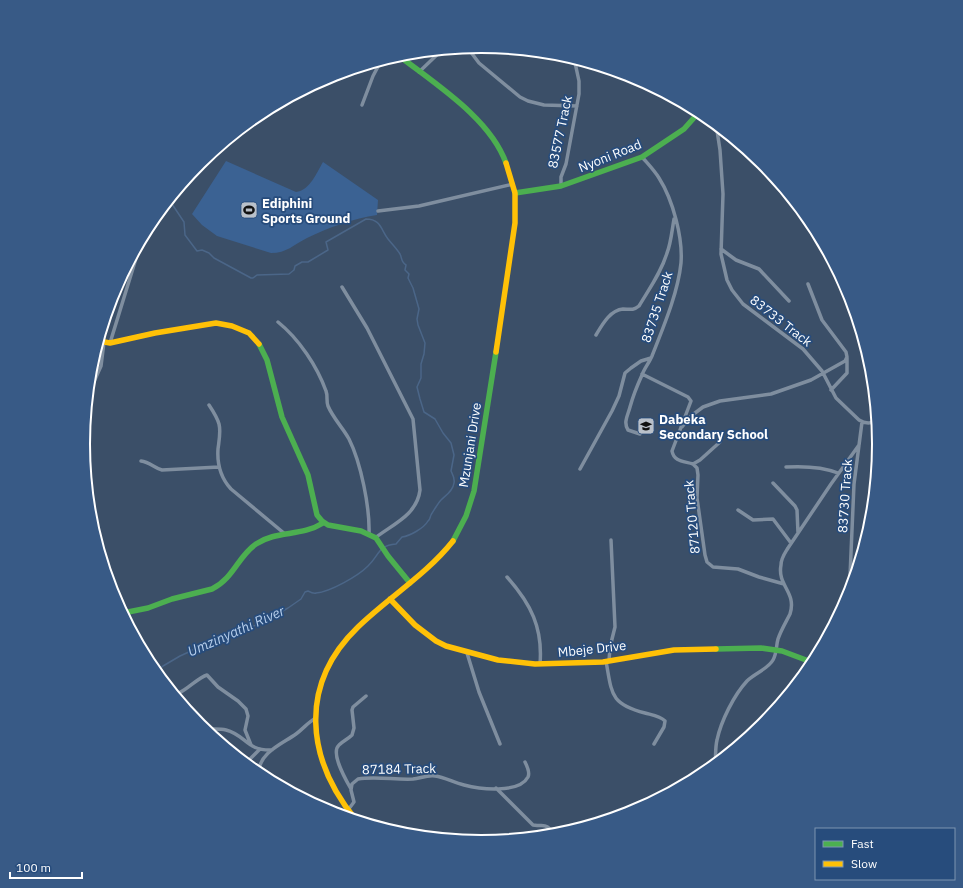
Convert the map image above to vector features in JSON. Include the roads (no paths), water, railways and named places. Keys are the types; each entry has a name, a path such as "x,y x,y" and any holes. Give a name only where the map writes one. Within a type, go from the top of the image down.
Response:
{"street":[{"path":"471,53 479,63 528,102 577,106"},
{"path":"419,72 436,56"},
{"name":"Mzunjani Drive","path":"348,810 334,789 323,765 317,739 316,718 320,688 334,655 342,644 357,627 429,567 446,549 462,525 471,503 480,454 515,223 515,193 513,184 505,159 497,143 486,128 472,114 405,61"},
{"name":"83577 Track","path":"561,186 561,177 566,164 577,106 579,81 575,64"},
{"path":"362,105 378,67"},
{"name":"Nyoni Road","path":"515,193 561,186 618,167 642,157 684,130 696,117"},
{"name":"83733 Track","path":"717,132 723,194 722,259 725,275 732,290 737,298 750,311 803,348 823,374 836,398 862,422"},
{"name":"83735 Track","path":"640,434 628,430 625,424 633,396 642,374 651,358 668,314 679,273 680,250 674,216 662,184 655,172 642,157"},
{"path":"378,211 419,206 513,184"},
{"path":"596,335 612,313 623,309 633,310 638,306 658,275 665,258 674,216"},
{"path":"721,248 736,260 759,269 789,301"},
{"path":"97,375 101,366 105,342 129,275"},
{"path":"808,284 822,320 844,349 847,358 847,372 831,390"},
{"path":"342,287 367,328 412,419 420,490 418,501 409,514 377,540"},
{"path":"278,322 293,335 316,368 327,393 328,406 349,439 362,474 370,523 369,534"},
{"path":"105,342 208,324 223,324 242,329 249,333 259,343 267,360 282,417 306,468 317,514 322,523 369,534 377,540 410,583"},
{"path":"580,469 612,411 619,396 625,373 641,361 651,358"},
{"path":"679,431 691,416 703,407 720,401 771,394 811,380 829,369 843,364 847,358"},
{"path":"642,374 690,399 690,406 679,431"},
{"path":"209,405 216,416 219,425 220,436 218,460 225,482 231,489 285,535"},
{"path":"862,422 868,424 872,423"},
{"name":"83730 Track","path":"850,575 854,484 862,422"},
{"name":"87120 Track","path":"679,431 672,454 679,460 693,464 697,470 697,498 707,562 713,567 738,569 784,584"},
{"path":"693,464 700,460 720,442"},
{"path":"716,757 717,739 731,704 749,679 772,661 778,638 790,612 792,602 791,597 781,576 780,564 782,558 838,473 860,445"},
{"path":"141,461 162,470 219,467"},
{"path":"786,467 819,468 838,473"},
{"path":"773,484 795,506 797,510 798,533"},
{"path":"738,510 754,520 773,518 791,543"},
{"path":"129,612 144,609 172,599 213,589 224,582 242,557 259,542 270,537 315,529 322,523"},
{"path":"611,540 615,627 607,661 611,690 616,700 628,708 660,717 665,721 664,727 654,744"},
{"path":"507,578 527,601 540,638 540,664"},
{"name":"Mbeje Drive","path":"390,599 416,626 431,638 446,646 498,660 540,664 607,661 674,650 761,648 796,655 808,660"},
{"path":"467,652 480,692 500,744"},
{"path":"180,692 193,685 203,676 209,676 218,687 238,701 246,709 248,716 245,730 251,745"},
{"path":"351,790 341,770 336,749 352,735 354,728 353,707 366,696"},
{"path":"260,766 272,750 316,718"},
{"path":"214,729 227,730 260,749 272,750"},
{"path":"250,759 260,749"},
{"name":"87184 Track","path":"348,810 354,802 351,790 352,784 354,781 361,778 416,779 431,776 447,779 465,786 496,788 514,787 526,779 529,775 526,762"},
{"path":"496,788 533,825 547,826 549,829"}],"waterway":[{"name":"Umzinyathi River","path":"161,668 201,644 236,634 267,620 301,599 305,592 322,592 351,579 368,566 386,546 396,544 402,537 420,529 429,520 440,501 451,491 454,481 451,471 454,455 451,443 435,419 424,412 417,387 421,378 421,364 425,343 418,325 417,319 419,309 413,288 408,278 409,274 405,270 406,265 402,261 400,254 378,223 371,219 366,219 326,242 328,250 308,262 302,262 295,266 294,270 289,274 257,275 251,278 214,258 209,253 202,250 197,251 185,235 184,222 172,204"}],"place":[{"name":"Ediphini Sports Ground","path":"249,210"},
{"name":"Dabeka Secondary School","path":"646,426"}]}
